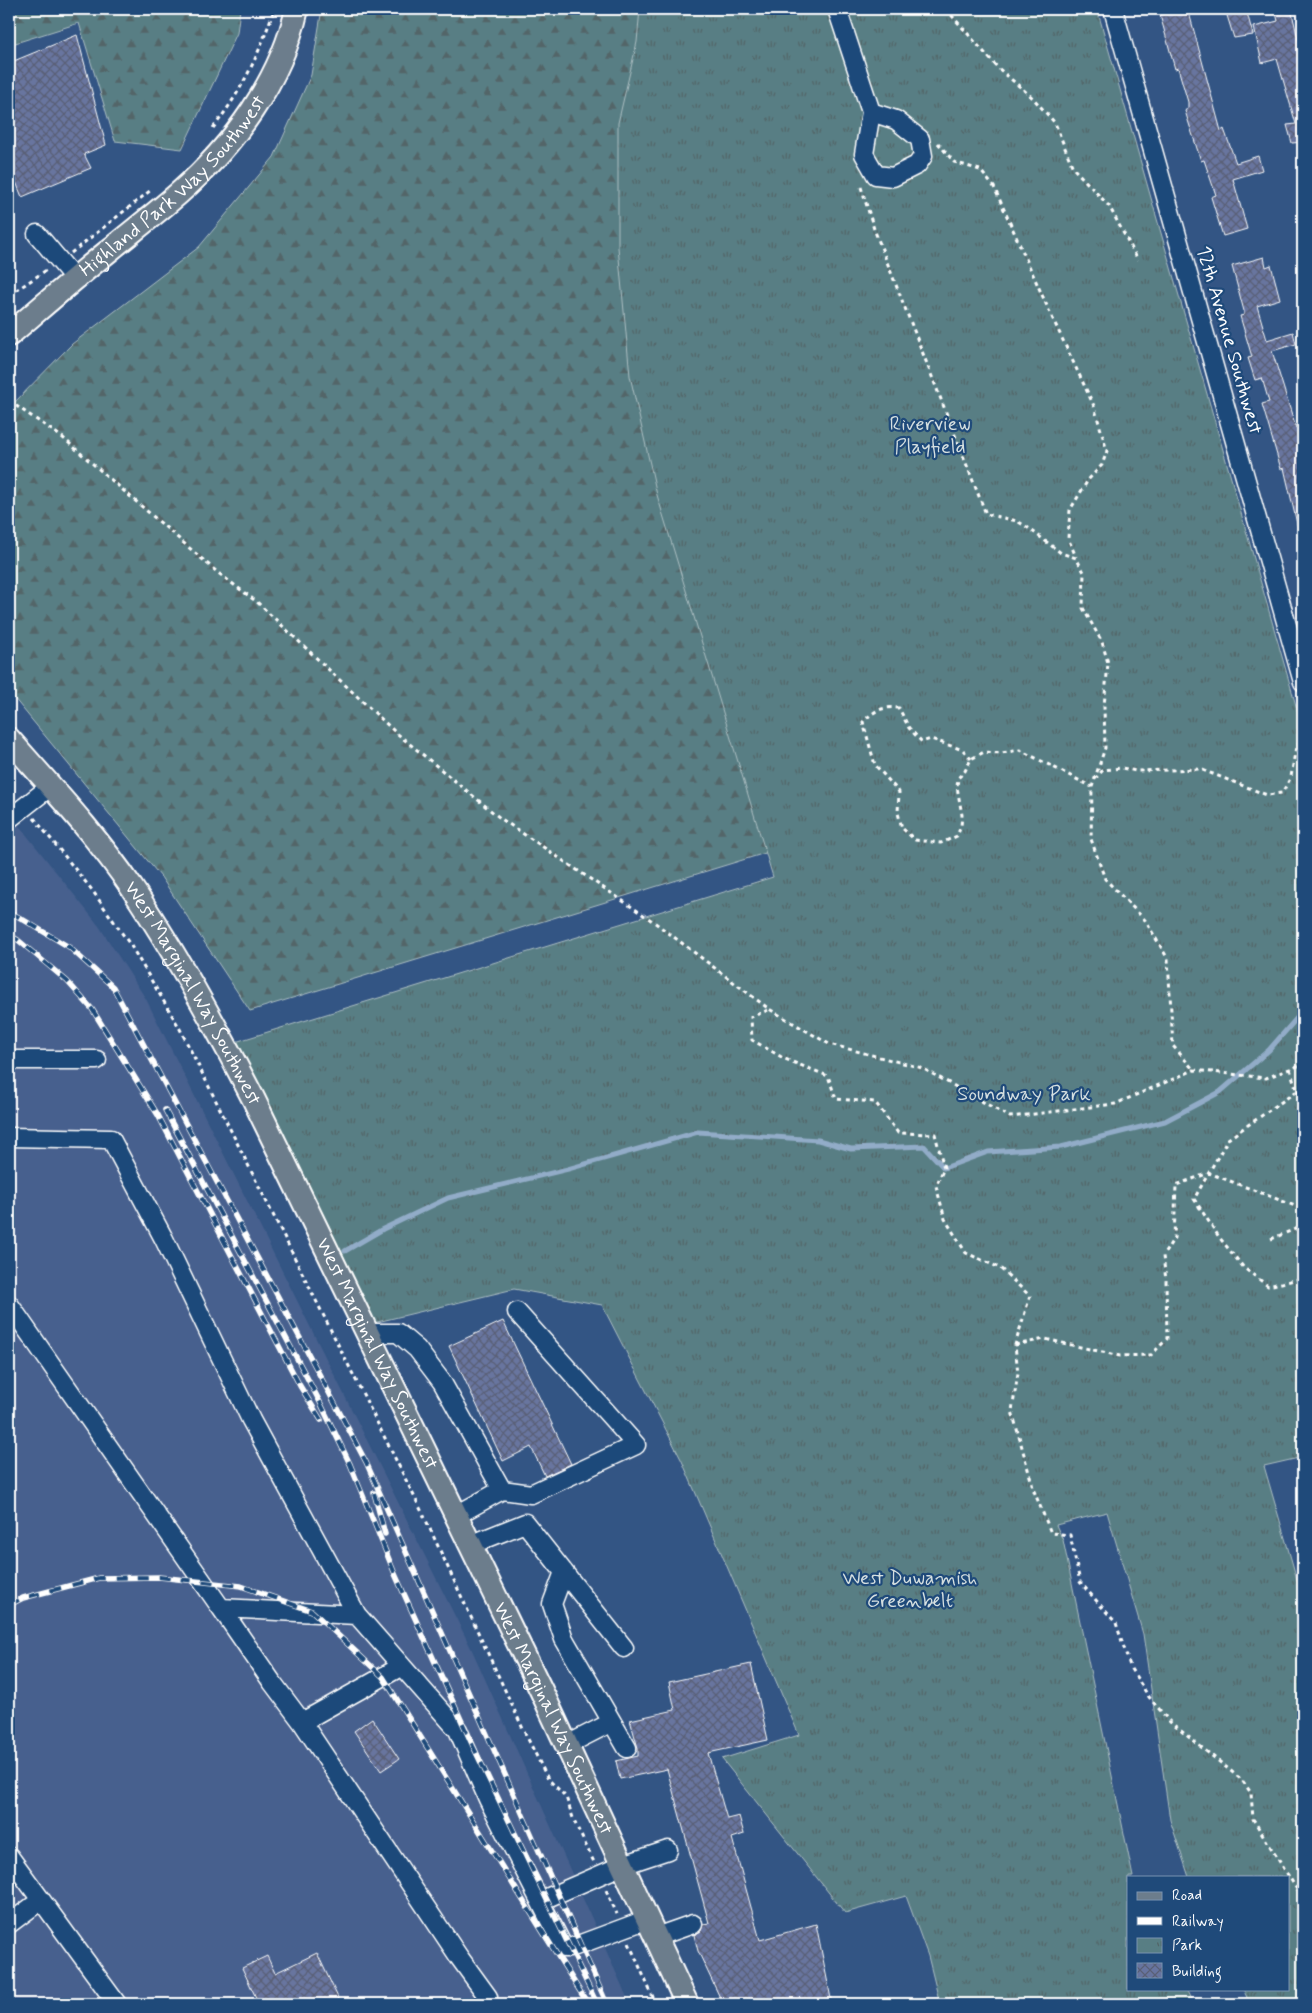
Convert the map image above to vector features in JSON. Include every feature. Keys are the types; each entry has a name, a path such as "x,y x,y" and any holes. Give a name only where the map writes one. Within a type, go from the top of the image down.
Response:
{"main road":[{"name":"Highland Park Way Southwest","path":"9,335 75,278 179,194 227,144 249,115 280,61 291,36 297,9"},
{"name":"West Marginal Way Southwest","path":"9,739 78,817 131,887 174,954 209,1014 252,1098 567,1745 687,2004"}],"street":[{"path":"837,9 871,112"},
{"name":"12th Avenue Southwest","path":"1113,9 1303,682"},
{"path":"37,234 75,278"},
{"path":"15,811 51,786"},
{"path":"9,1060 97,1060"},
{"path":"9,1136 111,1139 164,1239 251,1420 357,1615 458,1730 488,1799 564,1948 570,1948 623,1929 693,1924"},
{"path":"9,1304 272,1682 302,1722 459,1957 488,1997"},
{"path":"455,1516 502,1490 531,1494 636,1445 517,1312"},
{"path":"367,1333 398,1333 417,1349 442,1382 502,1490"},
{"path":"470,1545 525,1523 624,1648"},
{"path":"564,1572 552,1604 564,1639 627,1748"},
{"path":"221,1608 357,1615"},
{"path":"302,1722 402,1666"},
{"path":"567,1745 612,1722"},
{"path":"540,1901 623,1865 668,1850"},
{"path":"9,1856 117,2004"},
{"path":"9,1924 41,1900"}],"path":[{"path":"210,131 242,86 255,62 274,9"},
{"path":"946,9 998,68 1033,98 1055,124 1073,168 1109,206 1138,260"},
{"path":"935,139 954,162 980,170 994,187 1051,316 1094,406 1107,451 1102,465 1088,480 1070,510 1068,538 1084,572 1083,608 1102,642 1108,663 1104,706 1105,748 1092,787 1091,839 1105,879 1145,920 1168,959 1173,1046 1194,1070"},
{"path":"9,295 60,261 154,187"},
{"path":"861,187 885,257 986,514 1017,521 1061,553 1076,558"},
{"path":"9,401 62,437 217,572 258,602 394,731 500,818 654,922 769,1009 829,1044 922,1068 1010,1117 1115,1104 1194,1070 1266,1078 1303,1064"},
{"path":"971,759 963,750 931,739 922,742 909,728 899,708 891,707 871,713 863,722 875,765 899,792 898,814 902,828 915,840 940,843 957,836 961,826 962,815 957,788 958,778 965,771 971,759 984,752 1001,753 1020,750 1092,787"},
{"path":"1094,781 1103,770 1122,768 1136,771 1200,769 1267,795 1282,794 1291,777 1296,746 1303,742"},
{"path":"15,811 92,890 131,946 179,1027 424,1516 548,1779 566,1797 574,1821 656,2004"},
{"path":"769,1009 751,1018 752,1040 785,1058 828,1076 836,1099 875,1102 898,1133 935,1134 944,1168 936,1186 945,1219 966,1253 1000,1268 1030,1296 1015,1345 1018,1373 1012,1412 1032,1484 1051,1533 1070,1535 1080,1582 1116,1623 1131,1669 1149,1697 1170,1722 1242,1780 1251,1793 1253,1820 1288,1876"},
{"path":"1290,1069 1297,1091 1303,1096"},
{"path":"1297,1091 1228,1139 1194,1199 1219,1237 1244,1268 1268,1286 1303,1278"},
{"path":"1015,1345 1045,1340 1120,1356 1151,1355 1167,1339 1166,1280 1163,1256 1174,1238 1176,1185 1209,1173 1303,1209"},
{"path":"1271,1240 1303,1226"},
{"path":"1290,1878 1303,1899"}],"shaded area":[{"path":"9,813 99,926 146,999 472,1650 630,2004 9,2004"}],"green space":[{"path":"9,9 240,9 237,33 182,149 115,141 79,23 9,45"},
{"path":"322,9 795,9 834,832 250,1011 161,877 9,692 9,408 72,344 199,247 274,157 311,75"},
{"path":"640,9 1097,9 1301,723 1303,724 1303,1457 1264,1466 1303,1600 1303,2004 1250,2004 1243,1990 1290,1990 1290,1876 1189,1876 1170,1820 1143,1634 1107,1512 1056,1525 1063,1540 1133,1876 1127,1876 1127,1990 1186,1990 1193,2004 940,2004 928,1956 906,1896 845,1913 722,1759 799,1735 682,1461 602,1305 514,1289 369,1324 232,1043 773,877 657,495 630,376 618,247 618,123 637,42"}],"building":[{"path":"1188,9 1221,131 1224,129 1236,163 1258,156 1262,170 1233,179 1247,229 1223,236 1211,197 1216,195 1204,160 1201,161 1185,111 1188,107 1188,102 1178,68 1175,69 1160,15"},
{"path":"1225,9 1246,9 1253,35 1234,38"},
{"path":"1275,9 1291,9 1303,60 1303,142 1292,143 1287,125 1296,124 1277,59 1262,63 1254,27 1278,21"},
{"path":"77,35 106,145 84,154 91,168 22,197 16,182 9,185 9,63"},
{"path":"1264,257 1266,267 1271,265 1280,299 1257,306 1267,340 1293,332 1296,344 1272,351 1296,428 1300,427 1303,438 1303,527 1298,528 1284,468 1281,469 1262,404 1269,402 1262,378 1255,380 1248,358 1252,357 1240,316 1244,315 1244,311 1232,266"},
{"path":"503,1321 571,1464 545,1476 531,1447 503,1461 449,1346"},
{"path":"751,1664 768,1740 708,1753 727,1819 739,1816 744,1834 732,1838 760,1940 816,1924 832,2004 723,2004 698,1951 694,1935 701,1931 703,1924 709,1923 667,1769 620,1779 616,1761 638,1756 638,1748 630,1720 675,1710 669,1682"},
{"path":"372,1718 399,1759 381,1771 354,1731"},
{"path":"317,1953 341,2004 259,2004 242,1968 267,1956 275,1973"}],"waterway":[{"path":"345,1251 383,1229 448,1198 568,1169 698,1132 818,1140 851,1149 924,1146 944,1168 988,1152 1061,1147 1165,1121 1220,1092 1269,1050 1303,1011"}],"railway":[{"path":"9,913 69,947 113,987 366,1462 607,2004"},
{"path":"9,935 18,940 67,981 92,1009 158,1115 300,1386 321,1420"},
{"path":"165,1110 320,1402 350,1464 395,1574 473,1746 597,2004"},
{"path":"374,1493 385,1534"},
{"path":"9,1605 23,1598 99,1578 159,1577 241,1586 312,1611 383,1677 588,2004"}],"park label":[{"name":"Riverview Playfield","path":"930,436"},
{"name":"Soundway Park","path":"1024,1094"},
{"name":"West Duwamish Greenbelt","path":"910,1590"}]}
